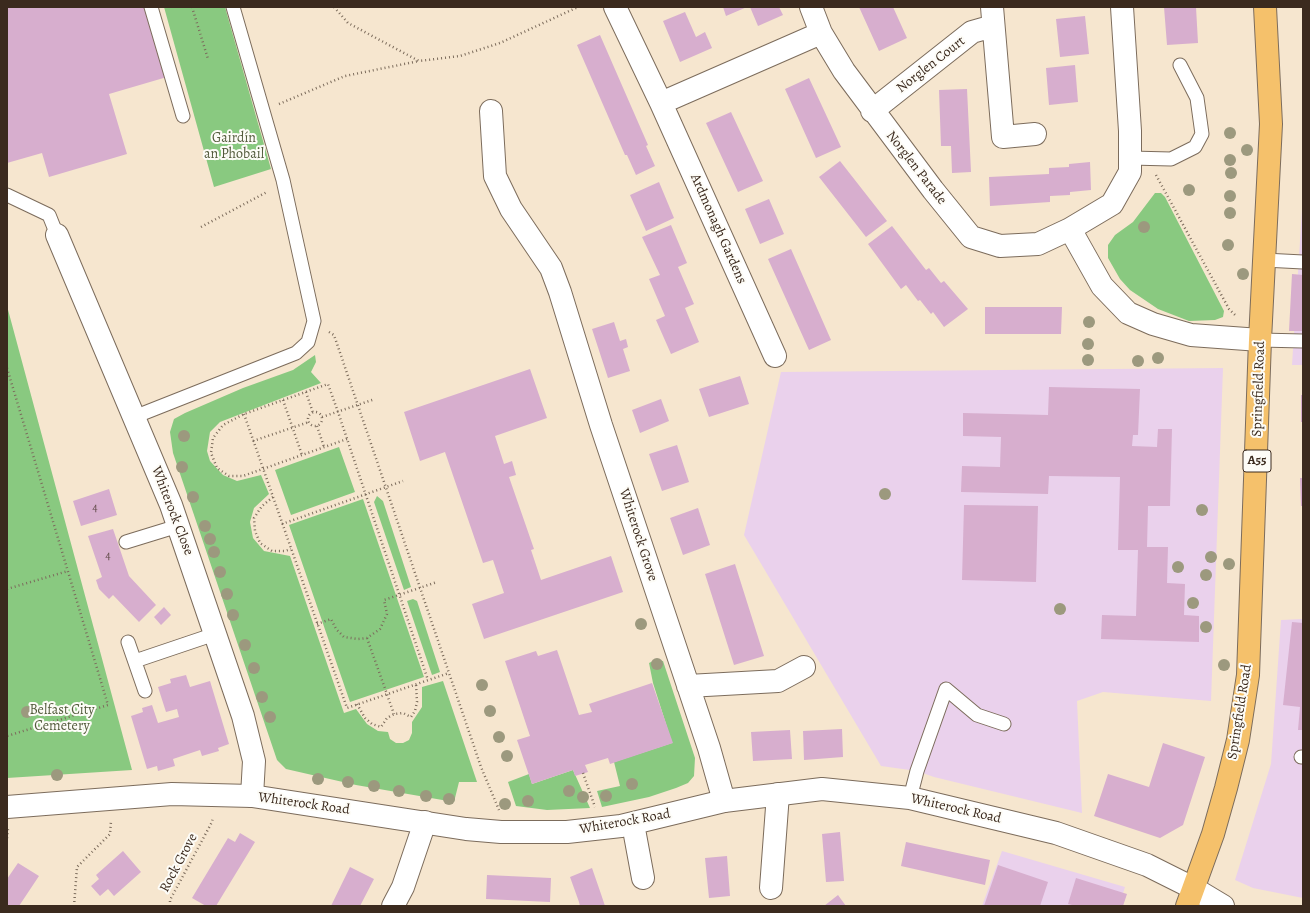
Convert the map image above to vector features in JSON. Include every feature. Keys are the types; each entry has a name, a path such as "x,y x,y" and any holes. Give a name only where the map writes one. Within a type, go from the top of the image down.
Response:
{"highway":[{"name":"Springfield Road","path":"1190,897 1213,834 1235,754 1248,675 1260,340 1271,124 1265,7"}],"street":[{"name":"Ardmonagh Gardens","path":"615,7 661,103 775,356"},
{"name":"Norglen Parade","path":"810,7 821,33 844,71 872,111 971,237 1000,246 1038,244 1070,229 1112,204 1130,165 1130,131 1122,7"},
{"name":"Norglen Court","path":"872,111 993,16"},
{"name":"Norglen Court","path":"993,16 1003,138 1035,134"},
{"path":"661,103 821,33"},
{"name":"Whiterock Grove","path":"490,111 495,176 511,209 551,268 688,686 724,801"},
{"path":"1070,229 1102,286 1128,313 1153,324 1191,335 1260,340"},
{"name":"Whiterock Close","path":"57,235 134,417 178,526 216,634 244,716 254,761 252,796"},
{"path":"688,686 778,681 804,667"},
{"name":"Whiterock Road","path":"7,807 172,794 252,796 501,832 567,832 633,824 724,801 822,790 910,798 1056,833 1147,865 1190,897 1223,906"},
{"path":"771,888 778,794"},
{"path":"393,906 403,887 425,822"},
{"path":"633,824 643,878"}],"lane":[{"path":"151,7 184,116"},
{"path":"134,417 296,354 308,342 314,321 282,180 264,111 233,7"},
{"path":"1130,165 1171,159 1195,147 1202,134 1197,98 1180,65"},
{"path":"7,195 49,215 57,235"},
{"path":"1264,260 1303,262"},
{"path":"1260,340 1303,341"},
{"path":"126,542 178,526"},
{"path":"135,661 216,634"},
{"path":"128,642 146,691"},
{"path":"910,798 917,771 946,689 978,715 1004,724"}],"path":[{"path":"192,7 208,59"},
{"path":"334,7 348,23 419,61"},
{"path":"264,111 345,76 419,61 460,56 500,43 578,7"},
{"path":"1130,165 1155,172 1229,309 1260,340"},
{"path":"201,227 260,197 282,180"},
{"path":"314,321 334,336 481,768 499,813"},
{"path":"7,368 108,705 7,736"},
{"path":"347,439 243,476 229,476 217,468 211,453 213,438 223,425 244,414 328,384 338,412 366,494 428,680"},
{"path":"306,392 313,413"},
{"path":"322,417 375,398"},
{"path":"283,400 302,455"},
{"path":"313,413 319,414 322,417 321,424 317,426 311,425 308,417 313,413"},
{"path":"244,414 347,708 449,673"},
{"path":"253,441 309,422"},
{"path":"317,426 324,447"},
{"path":"282,524 403,481"},
{"path":"273,497 262,506 254,518 255,531 260,543 272,551 285,551 291,549"},
{"path":"7,589 68,571"},
{"path":"317,624 331,619 336,629 344,636 358,639 367,638 380,629 387,614 384,600 437,582"},
{"path":"367,638 394,714"},
{"path":"357,704 365,718 372,724 381,727 387,718 394,714 403,713 411,717 415,711 417,702 416,684"},
{"path":"583,773 603,828"},
{"name":"Rock Grove","path":"170,906 170,900 212,822"},
{"path":"74,906 77,867 110,834 111,826"}],"shaded area":[{"path":"1302,210 1303,365 1292,365"},
{"path":"1223,368 1211,701 1103,692 1077,701 1082,813 934,777 917,771 881,766 744,535 781,372"},
{"path":"1303,619 1303,898 1253,888 1235,880 1271,764 1281,620"},
{"path":"1002,851 1125,887 1119,906 982,906"}],"green space":[{"name":"Gairdín an Phobail","path":"164,7 225,7 271,169 214,187"},
{"path":"1155,193 1161,193 1165,197 1224,311 1223,317 1215,320 1189,321 1158,309 1130,290 1120,279 1108,258 1108,245 1115,235 1133,222"},
{"name":"Belfast City Cemetery","path":"7,306 132,770 7,778"},
{"path":"315,355 316,362 311,372 321,383 220,422 210,432 207,451 210,461 223,475 237,481 261,475 269,494 254,508 250,522 253,538 264,551 290,556 344,713 356,709 367,724 378,731 388,732 390,739 396,743 403,743 409,740 412,733 412,722 422,707 422,687 443,681 477,782 459,782 454,802 356,785 286,769 277,760 173,453 170,432 174,419 243,388 293,370"},
{"path":"339,447 355,492 291,515 275,470"},
{"path":"377,496 383,501 411,587 404,590 374,502"},
{"path":"363,499 424,677 350,702 289,525"},
{"path":"413,599 417,601 440,672 432,675 407,601"},
{"path":"655,660 663,661 695,758 694,776 688,783 676,788 649,797 602,807 597,791 620,786 614,762 672,743 653,683 649,663"},
{"path":"573,770 590,808 547,810 516,806 508,782 529,774 532,784"}],"building":[{"path":"7,7 146,7 167,77 109,94 127,154 49,177 42,153 7,163"},
{"path":"723,7 747,7 726,16"},
{"path":"750,7 779,7 783,15 758,26"},
{"path":"859,7 893,7 907,38 879,51"},
{"path":"1164,7 1196,7 1198,43 1167,45"},
{"path":"685,12 696,37 705,32 712,48 680,62 663,21"},
{"path":"1085,16 1089,54 1060,57 1056,19"},
{"path":"600,35 648,145 646,146 655,166 636,175 627,155 625,155 577,45"},
{"path":"1075,65 1078,102 1049,105 1046,68"},
{"path":"809,78 841,147 816,158 785,89"},
{"path":"967,89 971,172 952,173 951,146 941,146 939,90"},
{"path":"731,112 763,181 738,192 706,123"},
{"path":"840,161 887,221 866,237 819,177"},
{"path":"1090,162 1091,190 1070,192 1070,195 1050,196 1050,202 990,206 989,177 1049,174 1049,168 1069,167 1069,164"},
{"path":"659,182 674,218 646,231 630,195"},
{"path":"769,199 784,234 760,244 745,209"},
{"path":"671,225 687,263 678,267 694,304 685,308 699,342 671,354 656,320 665,316 649,279 660,275 642,237"},
{"path":"892,226 926,270 929,268 941,283 944,281 968,309 944,327 933,312 931,314 920,300 918,301 906,285 901,289 868,244"},
{"path":"791,249 831,340 809,350 768,259"},
{"path":"1292,274 1303,275 1303,331 1289,331"},
{"path":"985,307 1062,307 1061,334 985,334"},
{"path":"614,322 620,341 626,339 628,347 623,349 630,371 608,378 592,329"},
{"path":"530,369 547,418 495,436 504,464 512,461 516,475 509,477 534,549 531,550 541,580 611,556 623,592 484,639 472,604 504,593 493,560 483,563 445,452 420,461 404,412"},
{"path":"740,376 749,404 709,417 699,389"},
{"path":"1049,387 1140,389 1138,435 1133,435 1132,446 1157,447 1158,429 1172,429 1170,506 1148,506 1147,547 1168,547 1167,583 1185,584 1184,615 1199,616 1199,642 1101,639 1102,615 1136,616 1138,550 1118,550 1120,477 1049,476 1048,494 961,492 962,466 1000,467 1001,437 963,436 963,413 1048,415"},
{"path":"1301,395 1303,395 1303,422 1301,422"},
{"path":"661,399 669,421 640,433 632,410"},
{"path":"677,445 689,482 662,491 649,454"},
{"path":"1300,478 1303,478 1303,506 1301,506"},
{"path":"109,489 117,515 81,526 73,501"},
{"path":"964,505 1038,506 1036,582 962,580"},
{"path":"698,508 710,545 683,555 670,518"},
{"path":"113,529 129,576 156,605 139,622 113,595 109,599 99,589 96,580 102,577 88,536"},
{"path":"735,564 764,656 734,665 705,574"},
{"path":"164,607 171,615 161,625 154,617"},
{"path":"1292,622 1303,623 1303,730 1298,730 1300,707 1283,705"},
{"path":"557,650 579,715 592,712 589,704 652,683 673,743 610,764 608,758 585,765 588,772 575,776 573,770 532,784 517,740 530,736 505,661 536,651 538,656"},
{"path":"186,675 190,687 210,681 229,744 218,748 219,751 202,756 200,750 173,759 175,766 158,771 157,766 147,769 131,716 143,712 142,708 152,705 158,723 179,717 177,709 166,712 158,687 171,683 170,679"},
{"path":"842,729 843,757 804,760 803,731"},
{"path":"790,730 792,759 753,761 751,732"},
{"path":"1163,743 1205,757 1183,825 1160,838 1094,816 1108,774 1149,787"},
{"path":"840,832 844,881 826,882 822,834"},
{"path":"240,833 255,842 216,906 206,906 192,898 228,838 235,842"},
{"path":"906,842 990,860 985,885 901,866"},
{"path":"123,851 141,872 114,896 108,889 100,896 91,886 99,879 96,875"},
{"path":"727,856 730,896 709,898 705,858"},
{"path":"18,863 39,876 19,906 7,906 7,879"},
{"path":"998,865 1048,882 1040,906 984,906"},
{"path":"350,867 374,879 360,906 331,906"},
{"path":"592,868 605,906 580,906 570,877"},
{"path":"487,875 551,878 550,902 486,899"},
{"path":"1076,878 1127,894 1123,906 1076,906 1068,904"},
{"path":"838,895 846,906 824,906"}]}
